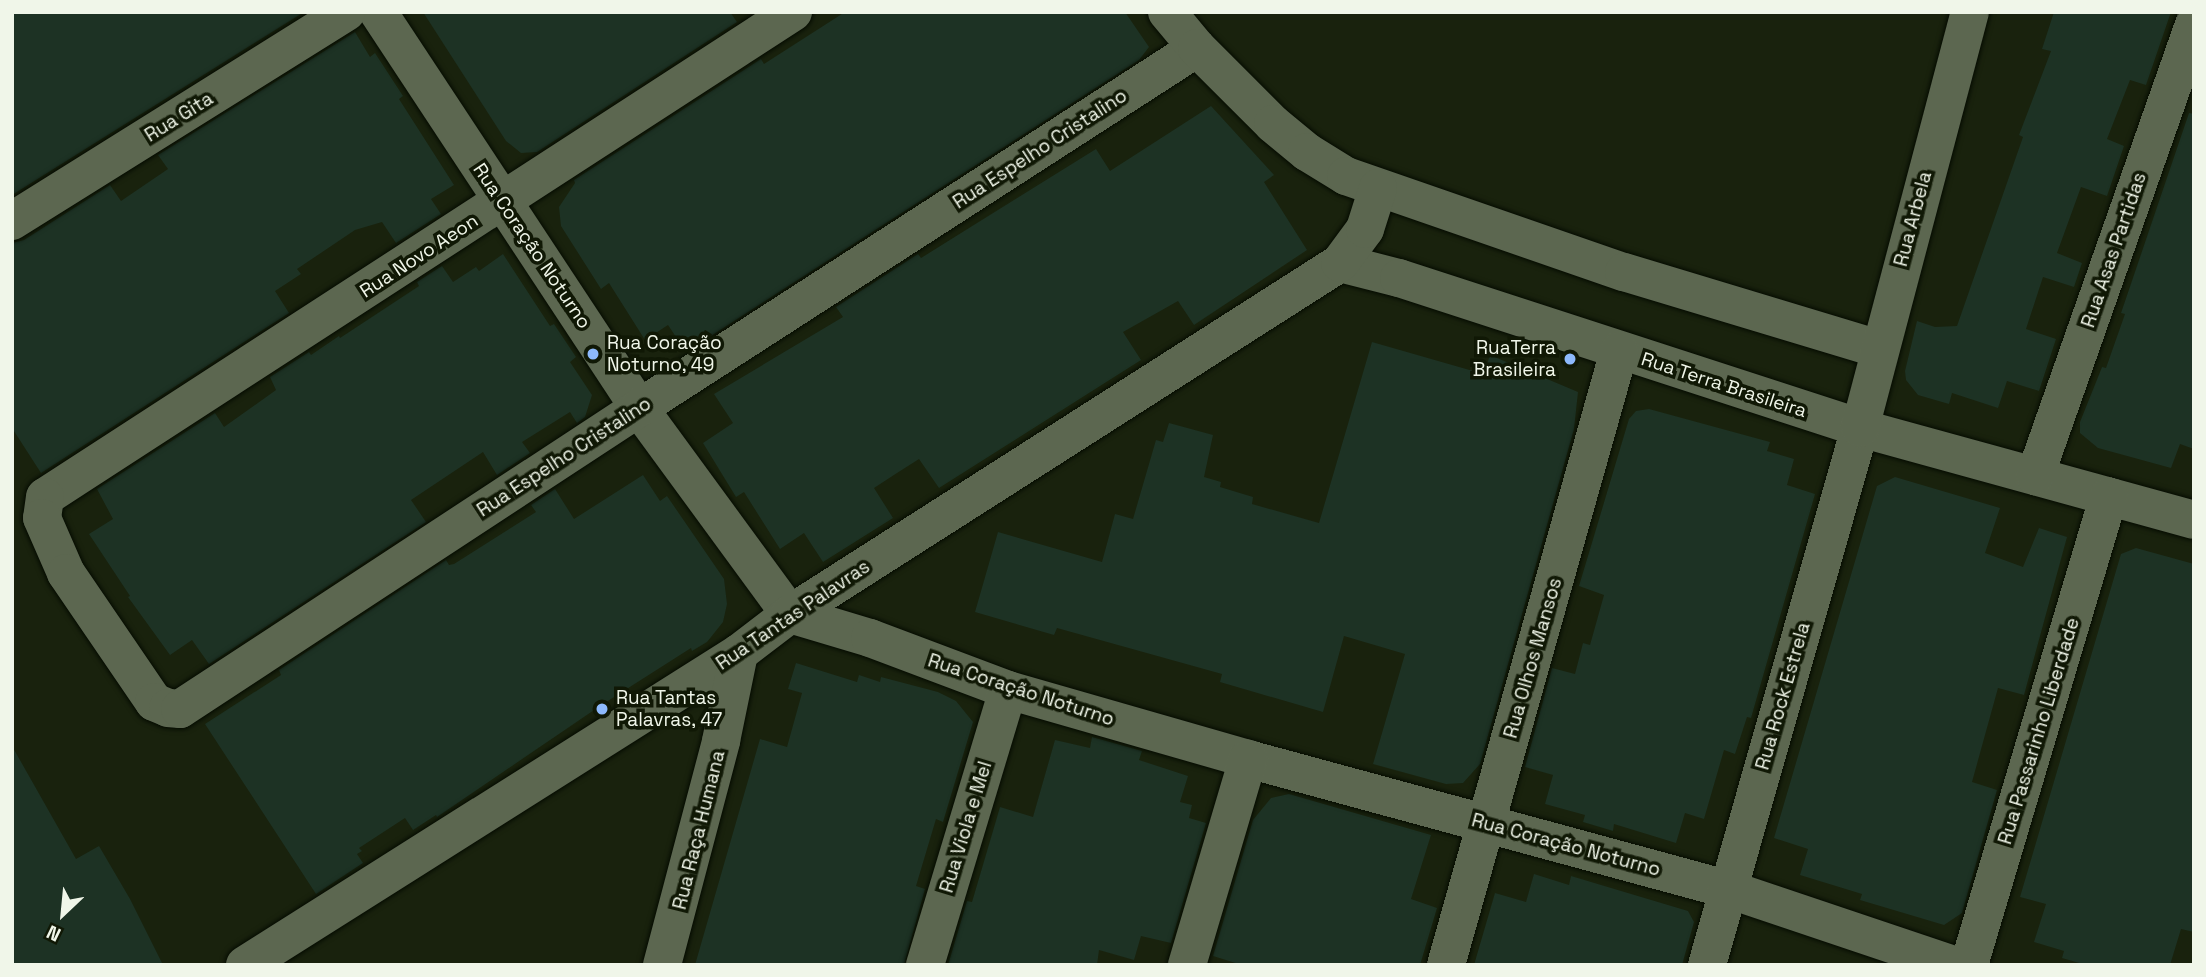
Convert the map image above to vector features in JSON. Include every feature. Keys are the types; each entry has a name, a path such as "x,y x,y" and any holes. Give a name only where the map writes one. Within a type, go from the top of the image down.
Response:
{"street":[{"name":"Rua Gita","path":"12,221 346,12"},
{"name":"Rua Coração Noturno","path":"378,12 639,408 790,614 870,638 1008,690 1248,759 1728,889 1954,965"},
{"name":"Rua Novo Aeon","path":"180,709 168,708 154,702 146,693 66,573 42,518 44,497 502,203 793,12"},
{"path":"1167,12 1197,48 1273,124 1307,152 1336,171 1378,188 1624,272 1879,349"},
{"name":"Rua Arbela","path":"1860,428 1970,12"},
{"name":"Rua Asas Partidas","path":"2035,476 2194,25"},
{"name":"Rua Espelho Cristalino","path":"180,709 639,408 1197,48"},
{"path":"1340,263 1365,229 1378,188"},
{"name":"Rua Terra Brasileira","path":"1340,263 1399,278 1860,428 2194,520"},
{"name":"Rua Tantas Palavras","path":"245,965 739,653 790,614 1340,263"},
{"name":"Rua Olhos Mansos","path":"1446,965 1619,351"},
{"name":"Rua Rock Estrela","path":"1707,965 1860,428"},
{"name":"Rua Passarinho Liberdade","path":"1969,965 2109,496"},
{"name":"Rua Raça Humana","path":"662,965 721,741 739,653"},
{"name":"Rua Viola e Mel","path":"925,965 1008,690"},
{"path":"1187,965 1248,759"}],"building":[{"path":"12,12 304,12 12,195"},
{"path":"423,12 730,12 737,22 537,152 521,153 506,141"},
{"path":"845,12 1125,12 1149,47 1139,60 686,352 668,325 645,340 609,283 601,289 561,226 559,207 575,183 574,180 761,59 764,64"},
{"path":"2054,12 2171,12 2146,85 2130,80 2107,139 2124,146 2107,196 2081,187 2057,253 2082,263 2074,287 2043,277 2026,329 2056,339 2039,391 2007,381 1998,408 1952,393 1949,404 1918,395 1906,380 1905,371 1917,321 1935,327 1957,326 2023,137 2019,135 2051,51 2042,49"},
{"path":"355,32 370,57 375,53 403,96 399,99 454,185 431,199 441,214 396,243 382,222 355,230 297,269 301,274 275,291 289,313 41,473 12,428 12,243 24,240 110,185 121,201 168,169 158,155"},
{"path":"1211,106 1274,175 1264,182 1307,250 1194,325 1178,301 1123,332 1141,360 939,488 919,459 897,473 874,488 893,518 823,562 804,533 780,549 744,492 736,497 703,443 733,423 714,394 843,317 836,307 918,254 921,258 1096,149 1110,171"},
{"path":"2189,113 2194,114 2194,449 2180,444 2171,468 2098,448 2080,433 2080,422 2102,367 2106,368 2125,314 2121,313"},
{"path":"503,254 550,326 554,324 576,357 570,362 592,395 585,417 577,423 570,412 522,442 530,453 497,475 483,452 411,500 426,522 209,664 192,640 170,655 128,597 130,596 89,534 113,519 97,489 215,413 224,427 276,390 270,377 309,352 311,355 339,336 340,338 419,286 417,282 442,266 453,282 476,267 479,271"},
{"path":"1372,342 1473,371 1476,361 1487,364 1490,355 1578,392 1574,429 1480,764 1463,783 1446,784 1373,764 1405,654 1344,636 1323,712 1220,682 1222,674 1057,628 1054,635 975,612 998,532 1102,562 1115,514 1133,519 1156,440 1163,442 1169,423 1213,435 1204,477 1221,482 1220,487 1253,497 1252,504 1319,523"},
{"path":"1649,409 1770,442 1767,451 1794,459 1787,485 1815,494 1751,718 1747,717 1735,754 1724,750 1704,819 1685,813 1676,843 1614,824 1613,831 1583,822 1585,815 1545,804 1553,775 1525,767 1552,668 1575,674 1583,643 1590,645 1604,595 1579,586 1629,419 1636,411"},
{"path":"643,475 660,501 667,496 724,579 727,604 723,622 707,642 692,651 691,648 600,706 437,817 436,815 413,830 405,818 359,848 362,851 357,854 363,863 316,894 205,724 281,675 279,670 446,560 449,565 454,564 536,512 531,505 555,489 574,519"},
{"path":"1895,477 2000,508 1985,553 2023,567 2039,528 2067,537 2024,695 1998,688 1972,782 1997,790 1962,913 1944,925 1860,900 1862,894 1800,875 1808,849 1774,838 1877,486"},
{"path":"2136,548 2194,564 2194,932 2181,929 2170,965 2086,965 2062,958 2064,951 2034,942 2046,904 2020,897 2121,554"},
{"path":"796,663 857,682 859,675 880,682 881,677 938,692 956,701 973,722 943,822 936,819 916,886 925,889 904,965 695,965 760,739 787,747 802,693 788,689"},
{"path":"1092,737 1142,751 1139,760 1188,776 1180,802 1192,805 1189,818 1206,823 1171,943 1141,936 1134,960 1099,950 1097,965 948,965 967,901 972,902 1000,807 1033,817 1055,740 1090,748"},
{"path":"12,746 76,859 99,846 130,899 163,965 12,965"},
{"path":"1289,794 1431,835 1411,899 1437,908 1420,965 1242,965 1213,956 1253,820 1271,798"},
{"path":"1534,874 1569,885 1571,876 1688,911 1694,922 1682,965 1474,965 1495,893 1526,902"}],"place":[{"name":"Rua Coração Noturno, 49","path":"593,354"},
{"name":"RuaTerra Brasileira","path":"1570,359"},
{"name":"Rua Tantas Palavras, 47","path":"602,709"}]}
